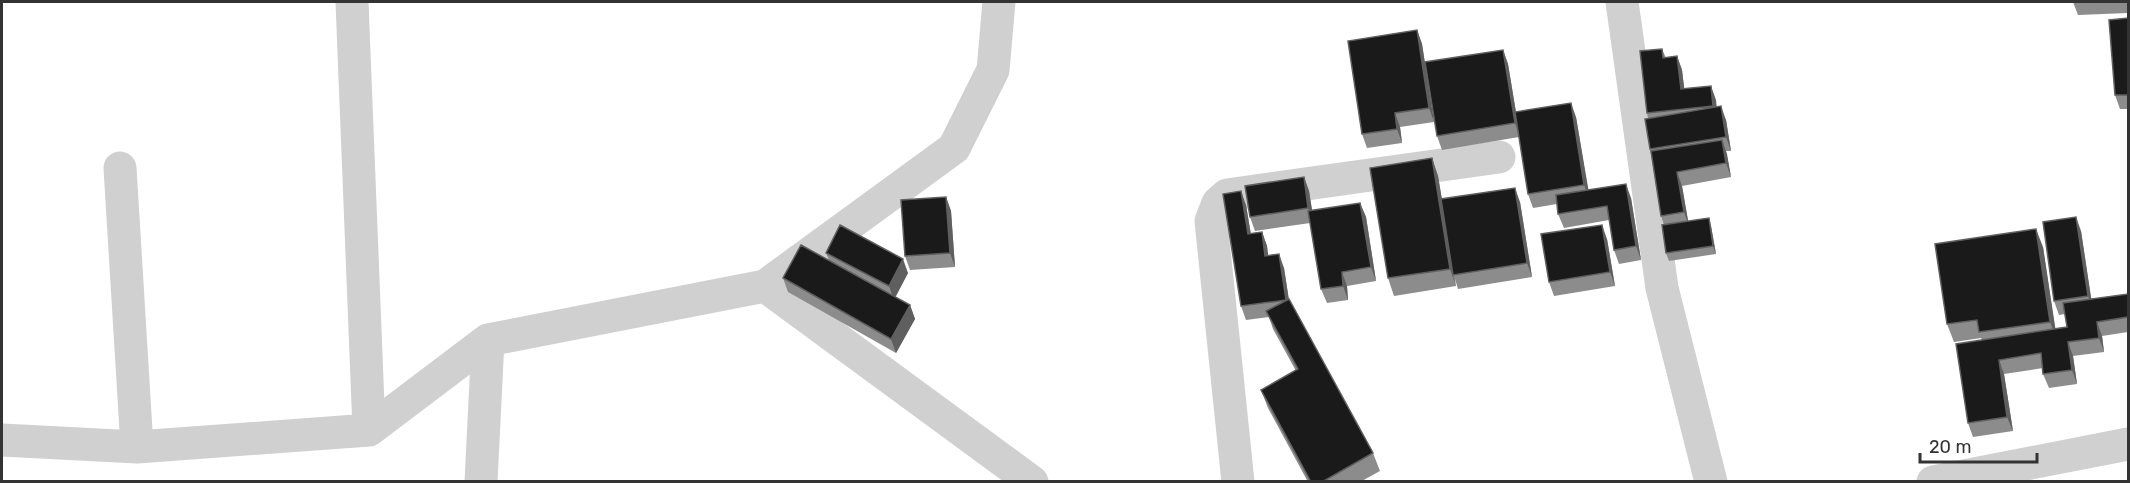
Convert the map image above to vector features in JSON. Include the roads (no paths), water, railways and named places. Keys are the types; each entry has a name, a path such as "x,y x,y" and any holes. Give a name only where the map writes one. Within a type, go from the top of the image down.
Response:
{"street":[{"path":"352,2 369,430"},
{"path":"2,440 137,447 369,430 488,340 765,286 954,148 993,70 1002,2"},
{"path":"1622,2 1662,288 1711,482"},
{"path":"1238,482 1211,221 1218,203 1227,195 1499,157"},
{"path":"120,168 137,447"},
{"path":"765,286 1032,482"},
{"path":"482,482 488,340"},
{"path":"1940,481 2128,444"}]}
